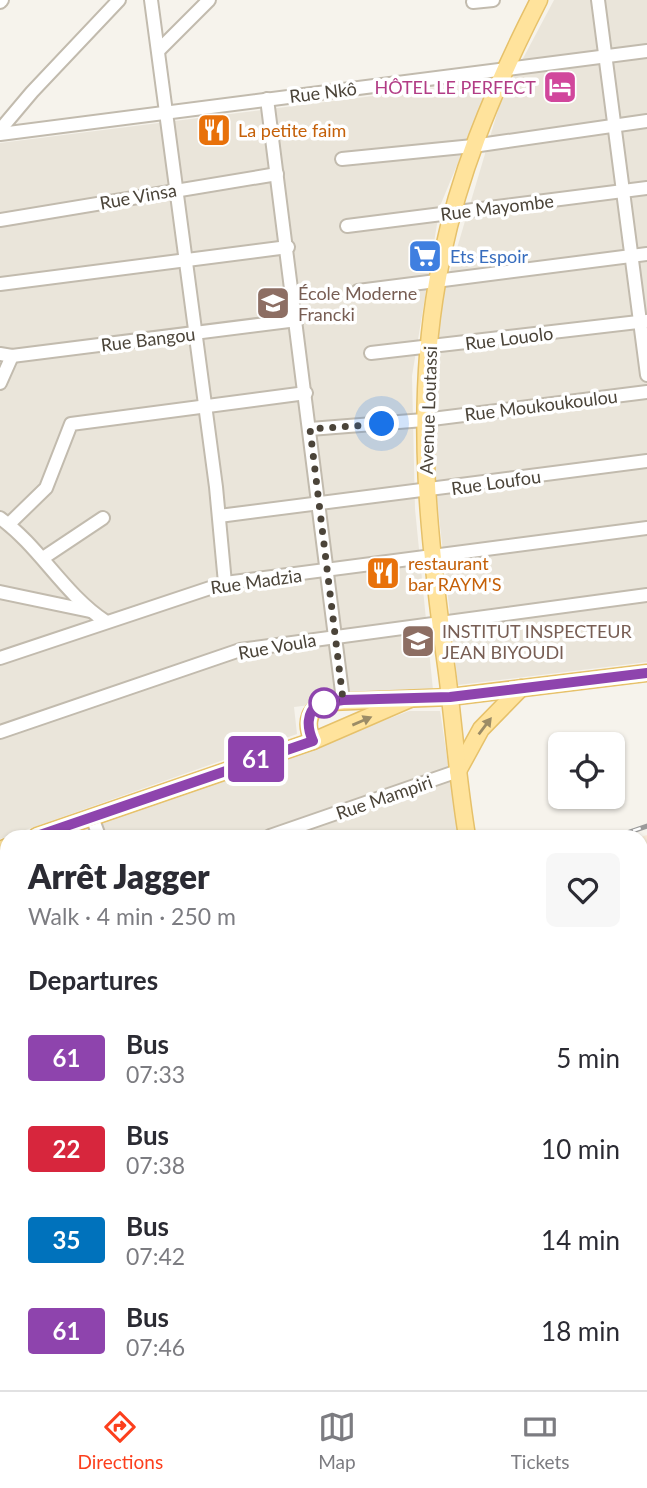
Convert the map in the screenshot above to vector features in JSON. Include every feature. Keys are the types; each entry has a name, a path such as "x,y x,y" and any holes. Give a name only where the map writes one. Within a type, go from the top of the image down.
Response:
{"main road":[{"name":"Avenue Loutassi","path":"466,830 425,491 424,420 430,347 437,282 453,213 473,146 503,70 539,0"},
{"path":"313,741 309,727 313,708 343,700 450,697 647,673"},
{"path":"458,771 481,729 521,688"},
{"path":"54,830 313,741 410,699"}],"street":[{"path":"0,132 32,92 119,0"},
{"path":"151,0 196,333 225,583"},
{"path":"159,50 209,0"},
{"path":"473,2 493,0"},
{"path":"598,0 631,256 644,321 647,375"},
{"name":"Rue Nkô","path":"0,132 647,51"},
{"path":"267,99 288,247 343,700"},
{"path":"342,159 473,146 647,121"},
{"name":"Rue Vinsa","path":"0,220 277,174"},
{"name":"Rue Mayombe","path":"347,226 647,188"},
{"path":"0,284 288,247"},
{"path":"358,291 647,254"},
{"name":"Rue Bangou","path":"6,355 297,320"},
{"name":"Rue Louolo","path":"371,353 644,321"},
{"path":"0,383 6,355"},
{"name":"Rue Moukoukoulou","path":"310,429 424,420 647,392"},
{"path":"105,621 90,611 43,558 4,521 46,488 71,424 306,393"},
{"name":"Rue Loufou","path":"219,516 647,461"},
{"path":"43,558 103,518"},
{"name":"Rue Madzia","path":"0,658 225,583 647,528"},
{"path":"0,592 90,611"},
{"name":"Rue Voula","path":"0,732 240,650 647,595"},
{"name":"Rue Mampiri","path":"289,830 458,771"},
{"path":"92,817 97,830"}],"shaded area":[{"path":"554,0 647,0 647,662 458,685 431,446 441,302 501,100"},
{"path":"492,81 440,206 412,376 415,509 433,690 294,707 297,734 25,830 0,830 0,143"},
{"path":"409,711 440,711 458,830 80,830 258,768"}],"railway":[{"path":"635,830 647,826"}],"bus line":[{"name":"61","path":"54,830 198,778 313,741 309,727 310,715 318,704 343,700 450,697 647,673"}],"place":[{"name":"HÔTEL LE PERFECT","path":"560,87"},
{"name":"La petite faim","path":"214,130"},
{"name":"Ets Espoir","path":"425,256"},
{"name":"École Moderne Francki","path":"273,303"},
{"name":"restaurant bar RAYM'S","path":"383,573"},
{"name":"INSTITUT INSPECTEUR JEAN BIYOUDI","path":"418,641"}],"route":[{"path":"324,703 343,700 310,429 382,424"}]}
